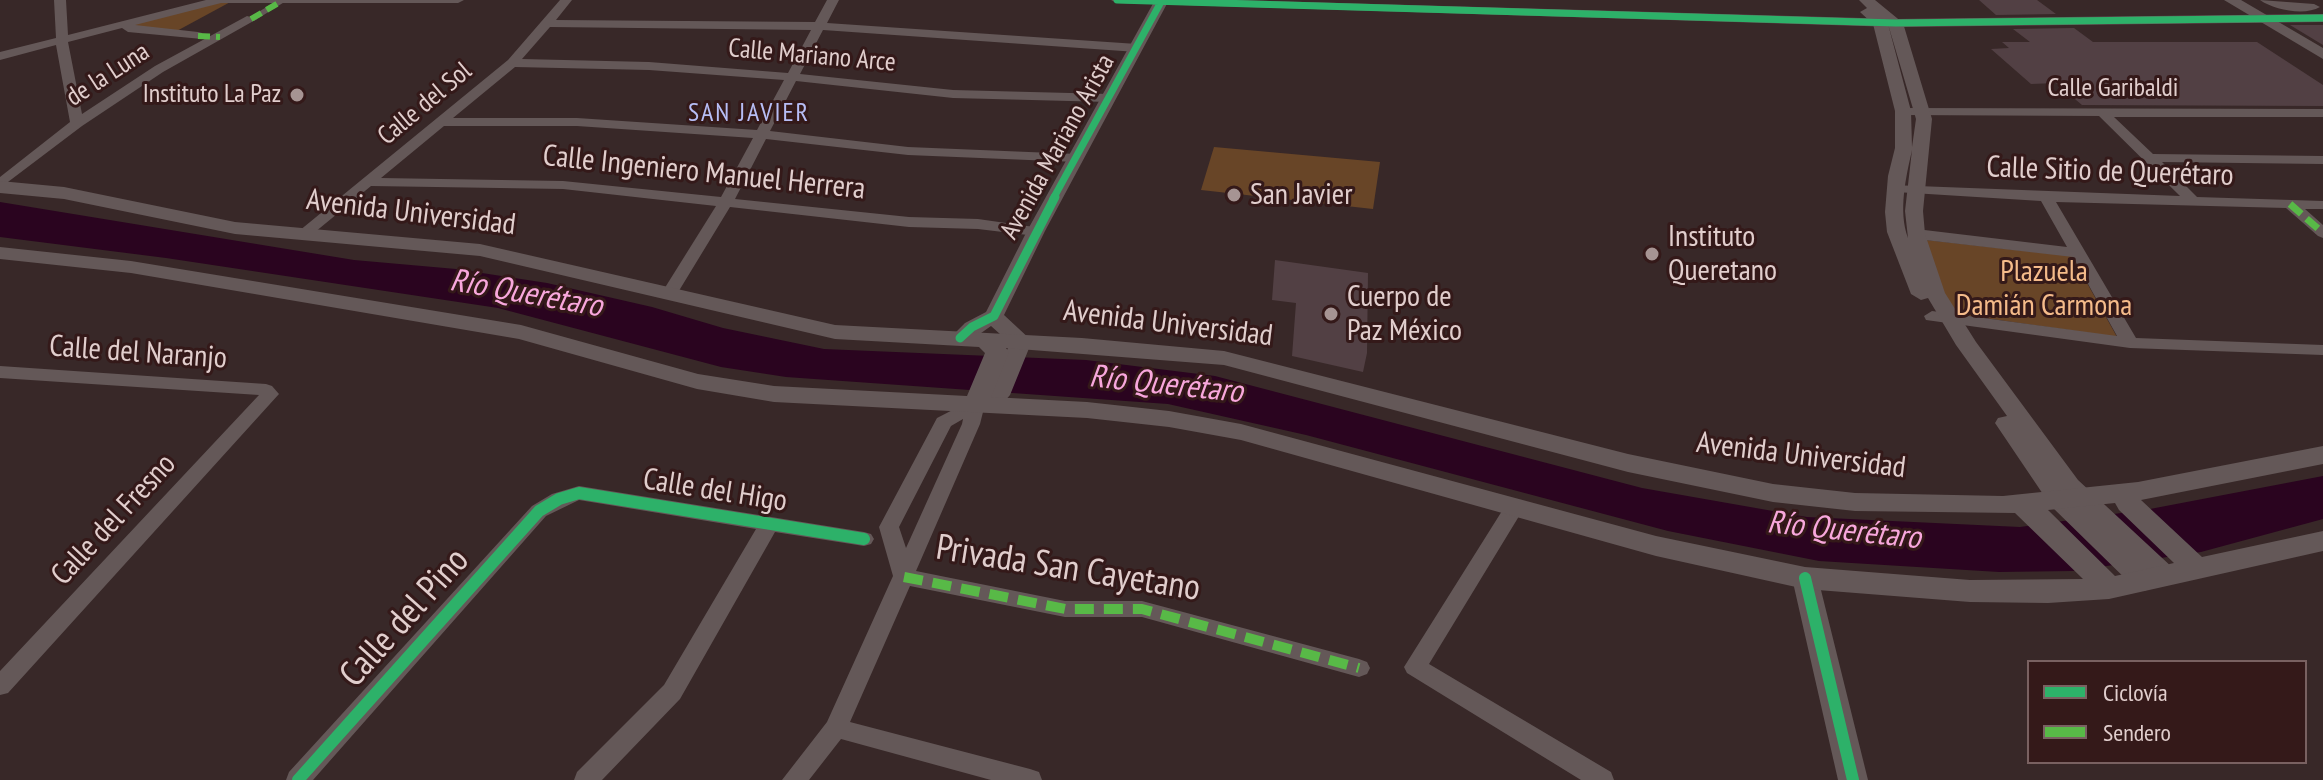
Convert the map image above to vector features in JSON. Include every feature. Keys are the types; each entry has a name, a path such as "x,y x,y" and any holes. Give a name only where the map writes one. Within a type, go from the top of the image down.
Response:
{"main road":[{"name":"Avenida Universidad","path":"0,186 64,193 235,228 480,250 835,332 960,338 1005,347 1247,362 1628,463 1773,493 1897,504 2021,504 2069,508"},
{"path":"0,253 131,267 521,332 697,381 774,394 994,397 1169,419 1241,432 1656,546 1805,578 1970,591 2048,592 2100,579 2323,541"},
{"path":"994,397 1005,347"},
{"path":"2100,579 2069,508 2127,500 2323,455"},
{"path":"2127,500 2162,570"}],"street":[{"path":"60,0 62,42 76,120"},
{"path":"0,56 221,0 458,0"},
{"name":"Calle del Sol","path":"304,234 512,63 566,0"},
{"path":"669,294 727,200 833,0"},
{"path":"1117,0 1415,5 1522,13 1888,23 2323,18"},
{"path":"1516,0 1522,13"},
{"path":"1852,0 1888,23"},
{"path":"1866,0 1888,23 1912,112 1924,119 1924,140 1906,189 1896,232 1941,317 2069,508 2162,570"},
{"path":"2231,0 2323,54"},
{"path":"2266,0 2280,6 2323,6"},
{"path":"251,19 288,1"},
{"name":"Avenida Mariano Arista","path":"994,316 1036,231 1161,2"},
{"name":"de la Luna","path":"0,186 76,120 159,69 251,19"},
{"path":"546,23 817,26 1137,48"},
{"path":"117,26 220,37"},
{"name":"Calle Mariano Arce","path":"512,63 649,66 953,94 1109,98"},
{"name":"Calle Garibaldi","path":"1912,112 2323,113"},
{"path":"2103,113 2188,197"},
{"path":"443,122 577,122 761,134 908,151 1077,158"},
{"path":"2148,158 2323,160"},
{"name":"Calle Ingeniero Manuel Herrera","path":"367,182 563,185 727,200 909,222 978,224 1036,231"},
{"path":"1906,189 1941,317"},
{"name":"Calle Sitio de Querétaro","path":"1906,189 2046,197 2188,197 2323,205"},
{"path":"2046,197 2130,343"},
{"path":"2290,204 2320,228"},
{"path":"1916,234 2078,253"},
{"path":"960,338 972,327 994,316 1004,328 1005,347"},
{"path":"1941,317 2130,343 2323,350"},
{"name":"Calle del Naranjo","path":"0,372 266,390 270,394"},
{"name":"Calle del Fresno","path":"0,686 270,394"},
{"path":"904,577 889,527 944,422 994,397"},
{"path":"794,780 836,728 971,424 994,397"},
{"name":"Calle del Higo","path":"559,499 579,493 864,539"},
{"name":"Calle del Pino","path":"298,780 539,511 559,499"},
{"path":"1514,508 1415,667 1602,780"},
{"path":"586,780 672,692 769,525"},
{"name":"Privada San Cayetano","path":"904,577 1065,609 1153,611 1359,668"},
{"path":"1805,578 1853,780"},
{"path":"836,728 1030,780"}],"green space":[{"path":"220,0 234,0 173,33 117,26"},
{"path":"1214,147 1380,162 1373,209 1201,190"},
{"name":"Plazuela Damián Carmona","path":"1926,240 2072,256 2117,337 1957,314 1944,294"}],"water":[{"name":"Río Querétaro","path":"0,202 354,260 456,269 547,283 652,307 723,328 824,349 1086,360 1215,376 1642,488 1807,517 2020,527 2150,509 2323,476 2323,519 2201,552 2073,571 1999,572 1819,561 1668,531 1306,435 1168,404 786,377 721,367 498,308 166,258 0,237"}],"building":[{"path":"1979,0 2037,0 2056,14 1996,15"},
{"path":"2290,25 2323,25 2323,45"},
{"path":"2074,28 2093,42 2257,42 2323,85 2323,106 2082,105 2056,83 2031,84 1991,49 2009,48 2002,42 2030,42 2013,29"},
{"name":"Cuerpo de Paz México","path":"1275,260 1368,273 1367,353 1363,372 1292,356 1296,303 1272,300"}],"marked path":[{"path":"251,19 282,1"},
{"path":"198,36 220,37"},
{"path":"2290,204 2323,233"},
{"path":"904,577 1065,609 1142,609 1359,668"}],"cycle path":[{"path":"1117,0 1896,23 2323,18"},
{"path":"960,338 972,327 994,316 1036,231 1162,0"},
{"path":"298,780 539,511 559,499 579,493 864,539"},
{"path":"1805,578 1853,780"}],"place":[{"name":"Instituto La Paz","path":"297,95"},
{"name":"San Javier","path":"1234,195"},
{"name":"Instituto Queretano","path":"1652,254"},
{"name":"Cuerpo de Paz México","path":"1331,314"}],"district":[{"name":"SAN JAVIER","path":"749,114"}]}
